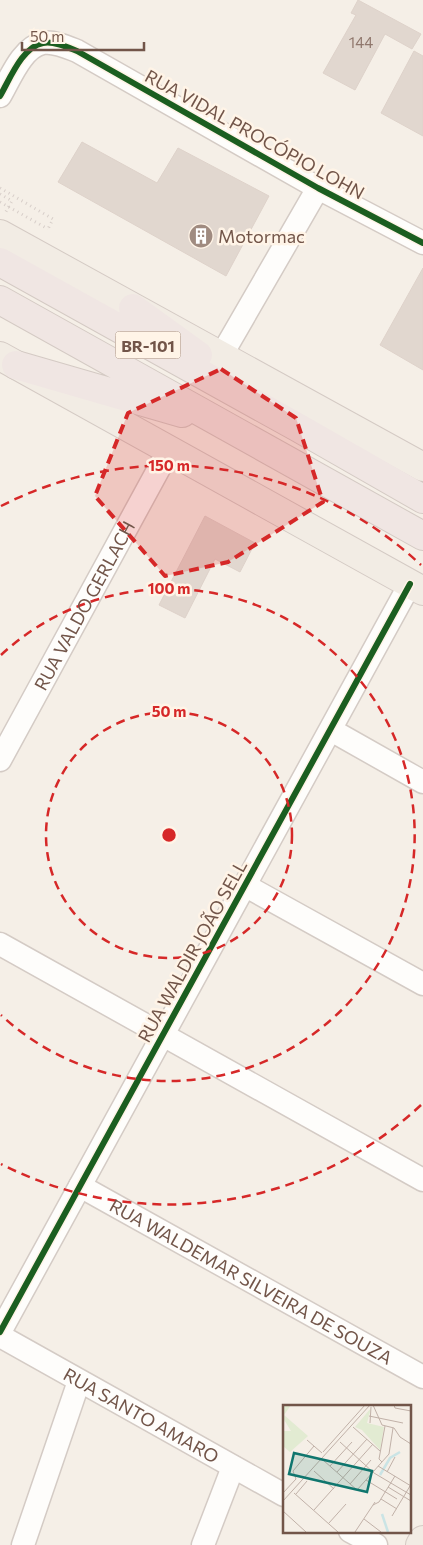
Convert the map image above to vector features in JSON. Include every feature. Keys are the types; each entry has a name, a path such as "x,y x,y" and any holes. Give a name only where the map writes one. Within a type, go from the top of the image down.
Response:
{"highway":[{"name":"BR-101","path":"0,262 297,427 423,500"},
{"name":"BR-101","path":"0,300 423,536"},
{"path":"133,308 297,427"},
{"path":"8,360 153,406 220,423"}],"main road":[{"path":"0,234 423,467"},
{"path":"8,360 417,588"},
{"path":"420,1545 423,1540"}],"street":[{"name":"RUA VIDAL PROCÓPIO LOHN","path":"0,96 22,57 32,47 44,42 60,45 77,51 318,188 423,243"},
{"path":"221,356 318,188"},
{"name":"RUA VALDO GERLACH","path":"0,760 169,450"},
{"name":"RUA WALDIR JOÃO SELL","path":"0,1334 331,730 417,588"},
{"path":"331,730 423,782"},
{"path":"246,886 423,984"},
{"path":"0,944 423,1180"},
{"name":"RUA WALDEMAR SILVEIRA DE SOUZA","path":"80,1186 423,1377"},
{"name":"RUA SANTO AMARO","path":"0,1334 79,1381 283,1494"},
{"path":"23,1545 79,1381"},
{"path":"203,1545 233,1467"},
{"path":"352,1532 376,1545"}],"path":[{"path":"0,188 54,219 48,230 0,202"},
{"path":"0,194 12,201 0,222"}],"highlighted area":[{"path":"221,369 296,418 323,502 228,562 165,576 95,496 128,413"}],"building":[{"path":"358,0 421,34 412,49 385,34 355,90 323,73 356,15 351,13"},
{"path":"414,51 423,56 423,136 381,113"},
{"name":"Motormac","path":"82,142 157,183 178,148 269,196 226,276 58,182"},
{"path":"423,268 423,370 380,345"},
{"path":"205,516 255,543 240,572 215,559 185,618 159,605"}],"cycle path":[{"path":"0,96 17,65 29,51 43,43 65,46 77,51 318,188 423,243"},
{"path":"0,1332 410,584"}],"place":[{"name":"Motormac","path":"201,236"}]}
